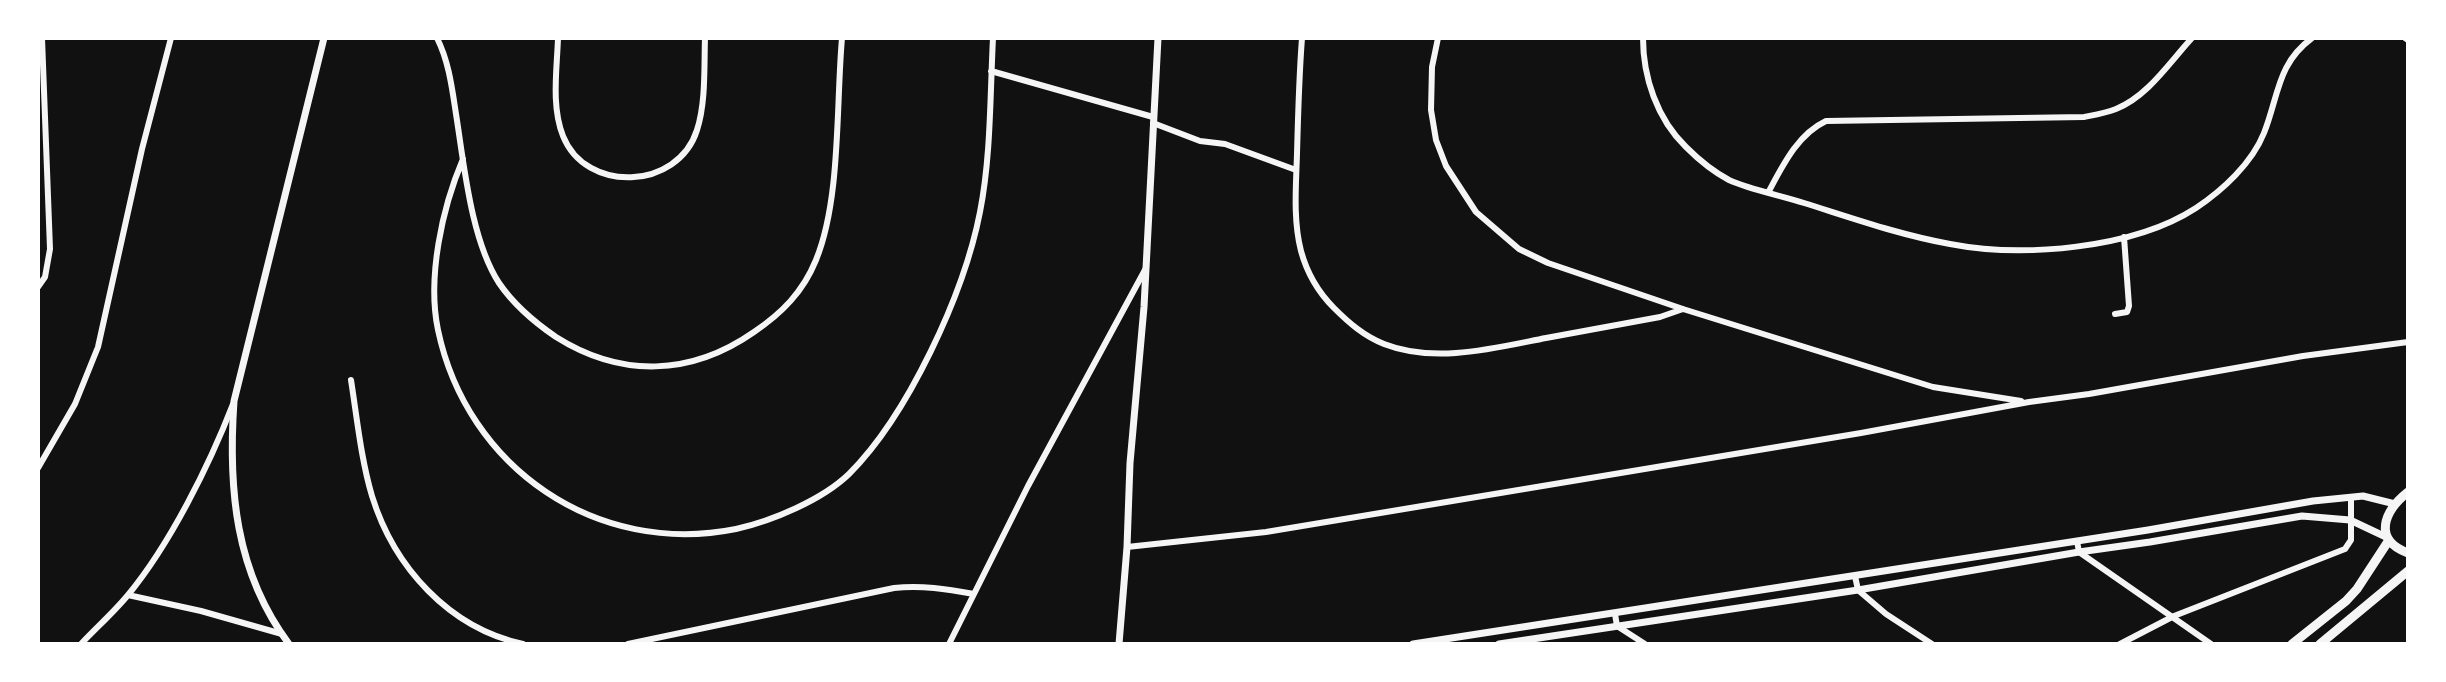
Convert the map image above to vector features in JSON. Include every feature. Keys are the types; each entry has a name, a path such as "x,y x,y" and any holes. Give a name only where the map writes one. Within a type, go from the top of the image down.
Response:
{"main road":[{"path":"2292,644 2357,589 2387,538 2386,520 2395,504 2408,492"},
{"path":"2387,538 2408,553"},
{"path":"2320,644 2408,571"},
{"path":"2329,614 2340,627"}],"street":[{"path":"38,287 45,277 50,249 42,38"},
{"path":"38,468 75,404 98,347 142,149 171,38"},
{"path":"81,644 128,595 164,542 217,445 234,401 324,38"},
{"path":"437,38 447,62 481,243 505,290 527,315 575,348 619,365 648,368 705,358 725,351 768,323 799,292 815,262 828,219 842,38"},
{"path":"558,38 557,112 563,137 579,161 590,169 627,179 655,174 680,157 690,145 701,112 705,38"},
{"path":"463,159 436,256 435,305 437,329 445,355 466,405 483,430 501,453 537,487 558,502 586,514 631,528 682,535 749,526 803,504 838,483 860,461 897,411 949,311 969,256 982,198 993,38"},
{"path":"1120,643 1130,463 1140,368 1158,38"},
{"path":"1302,38 1296,222 1301,252 1310,275 1321,295 1348,322 1382,343 1433,353 1505,346 1660,317 1683,309"},
{"path":"1438,38 1432,67 1431,110 1436,140 1446,166 1476,212 1533,257 1683,309 1933,387 2029,402"},
{"path":"1643,38 1643,61 1654,97 1668,127 1685,147 1731,181 1951,245 2029,250 2124,237 2151,230 2195,208 2230,180 2247,161 2263,135 2287,64 2298,49 2312,38"},
{"path":"1769,191 1796,146 1814,126 1826,121 2084,117 2115,109 2132,100 2151,84 2192,38"},
{"path":"991,71 1153,120 1200,141 1225,144 1296,170"},
{"path":"2115,314 2127,312 2129,306 2124,237"},
{"path":"949,644 1028,486 1146,267"},
{"path":"1127,547 1266,532 2303,356 2408,342"},
{"path":"351,380 371,493 402,560 420,583 453,612 487,632 523,644"},
{"path":"234,401 231,473 245,556 255,582 289,644"},
{"path":"1413,644 2077,541 2313,501 2363,496 2395,504"},
{"path":"2120,644 2174,616 2345,549 2351,540 2351,497"},
{"path":"2235,515 2237,527"},
{"path":"1499,644 1858,590 2302,516 2350,520 2387,538"},
{"path":"2077,541 2079,552 2211,644"},
{"path":"1855,576 1858,590 1895,620 1932,644"},
{"path":"628,644 894,588 908,586 974,594"},
{"path":"128,595 201,611 282,634"},
{"path":"1615,614 1617,626 1645,644"},
{"path":"1476,634 1477,644"}]}
